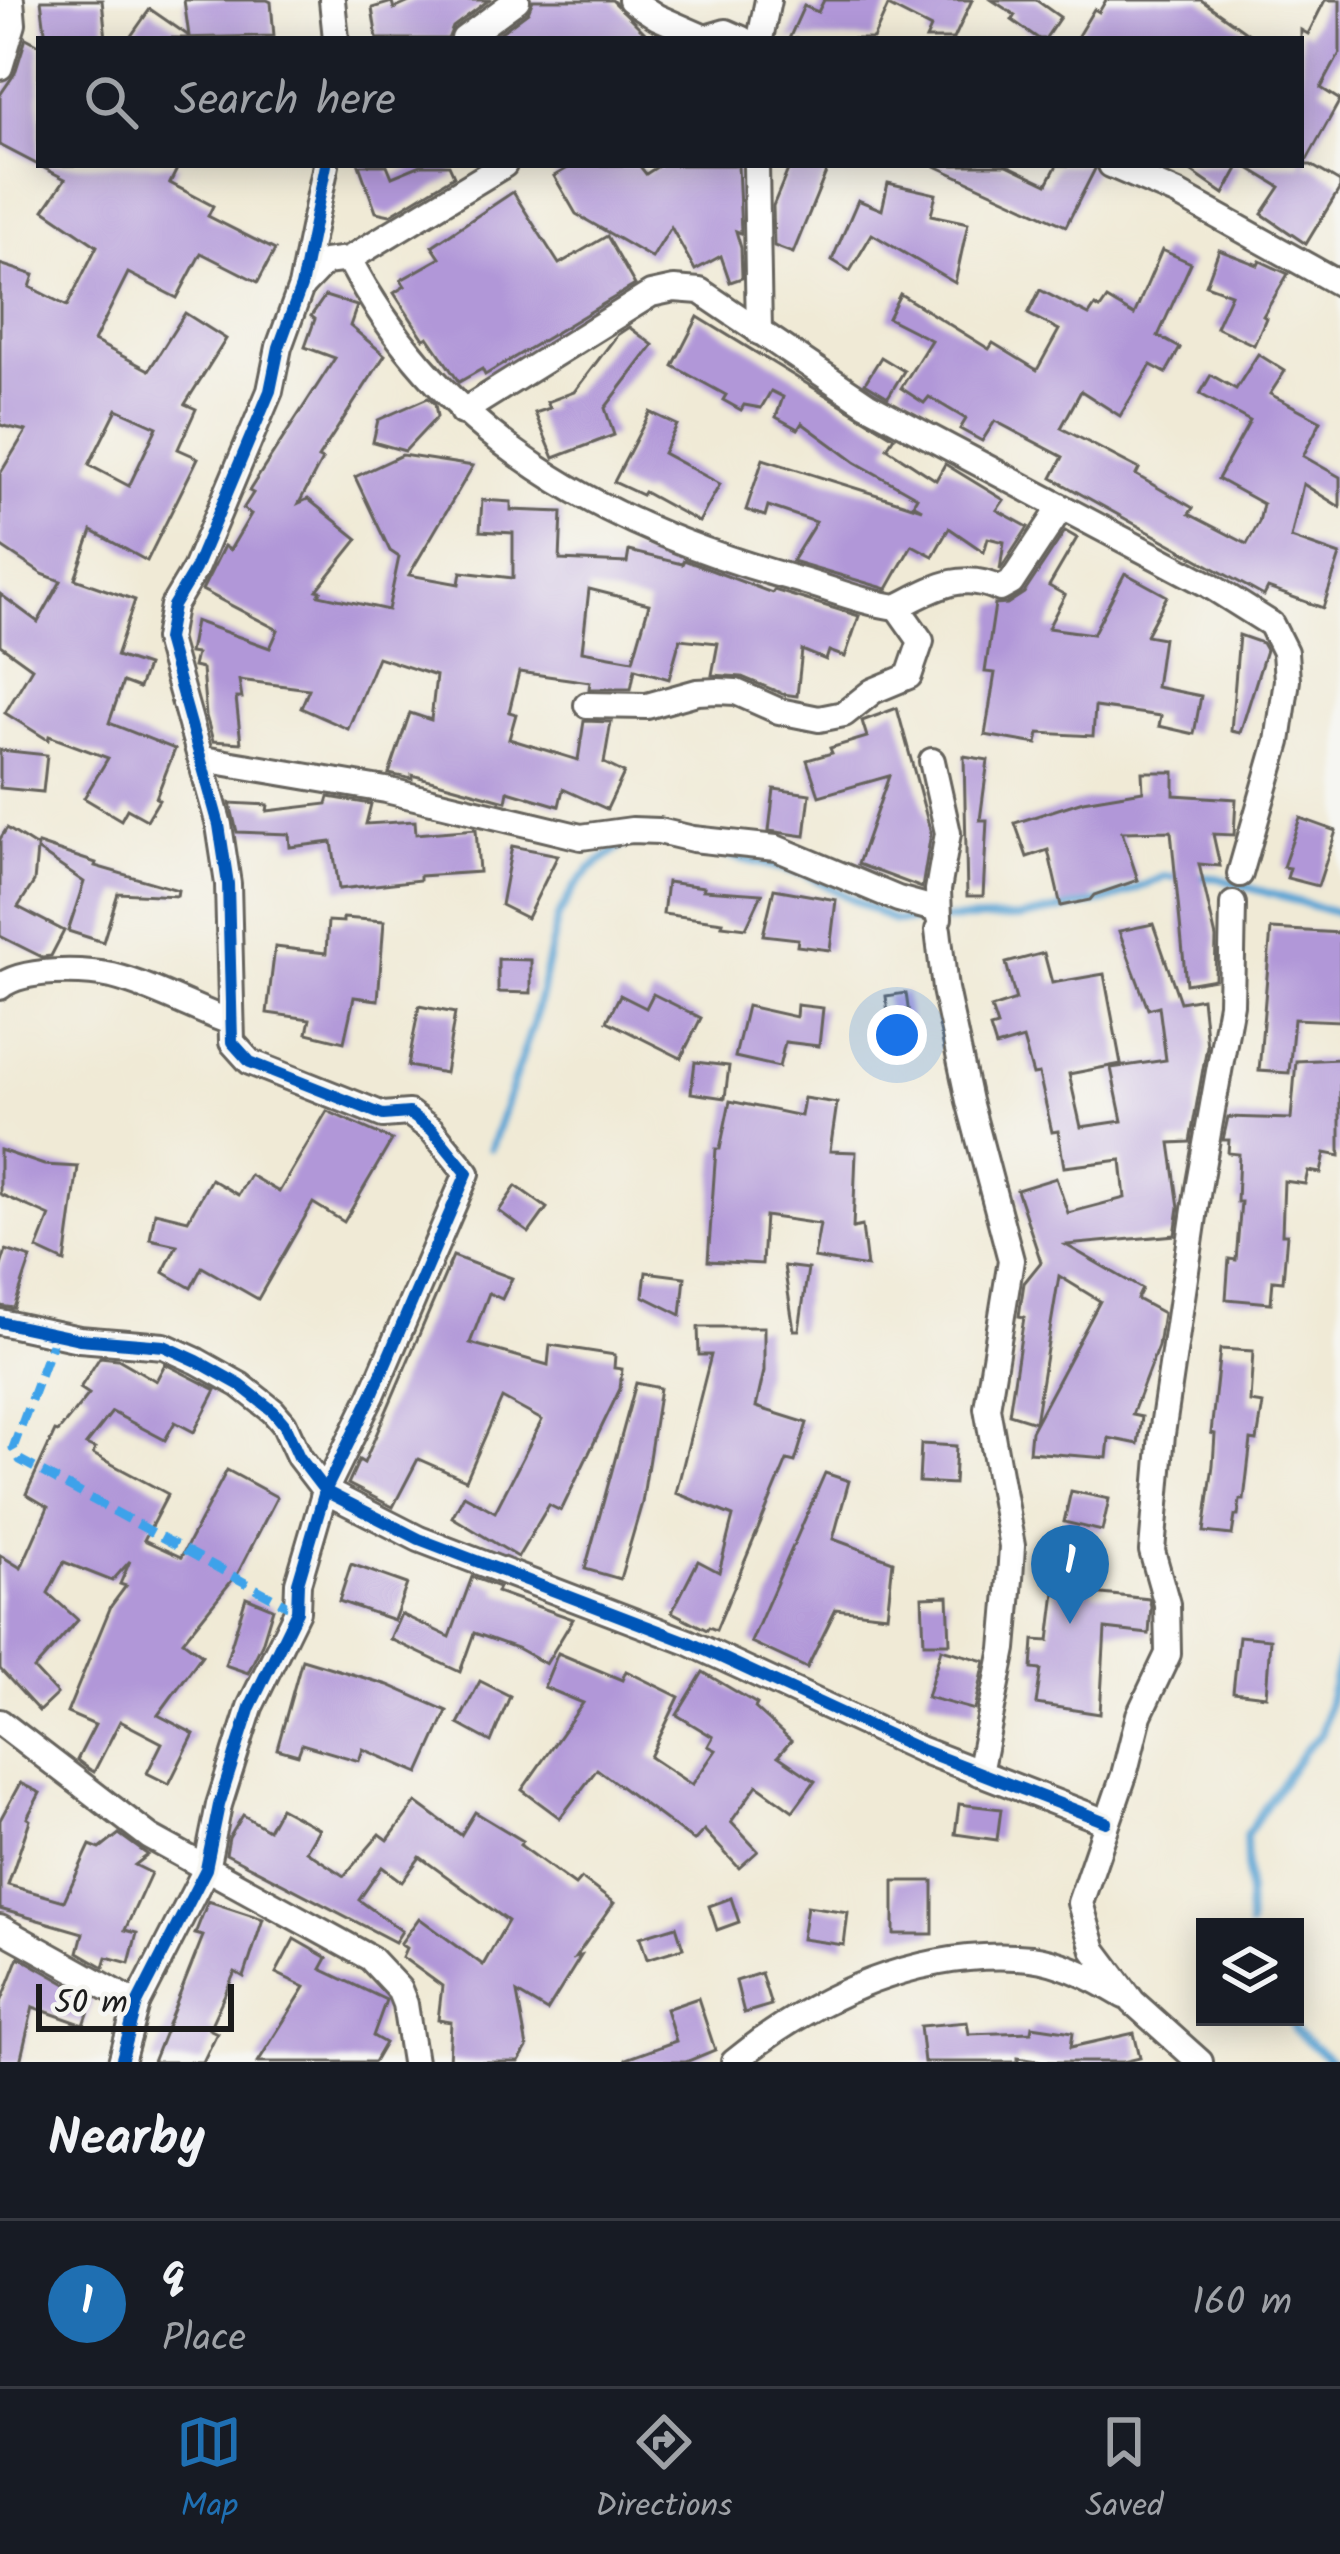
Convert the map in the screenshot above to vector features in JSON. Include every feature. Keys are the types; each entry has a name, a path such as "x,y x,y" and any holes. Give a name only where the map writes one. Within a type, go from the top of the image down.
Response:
{"street":[{"path":"0,67 13,24 11,0"},
{"path":"332,0 336,36"},
{"path":"468,36 517,0"},
{"path":"631,0 700,36"},
{"path":"761,36 768,0"},
{"path":"121,2062 137,2004 206,1869 219,1805 250,1707 297,1611 298,1583 325,1492 372,1396 467,1172 432,1130 409,1113 383,1115 250,1062 232,1042 227,884 203,759 167,639 172,606 195,569 270,391 279,347 301,287 325,168"},
{"path":"301,287 326,262 349,259 499,168"},
{"path":"756,168 759,332"},
{"path":"1118,168 1178,194 1340,284"},
{"path":"349,259 374,308 407,354 463,412 534,465 641,527 770,573 897,607 962,579 980,579 1000,589 1011,584 1060,509"},
{"path":"463,412 651,294 674,289 700,292 867,404 1209,585 1271,624 1280,636 1287,680 1278,742 1240,874"},
{"path":"587,705 647,706 717,691 736,692 779,711 819,718 844,714 873,691 909,676 921,641 897,607"},
{"path":"203,759 386,790 569,835 659,831 776,848 938,920"},
{"path":"932,761 948,832 938,920 945,989 1011,1260 988,1408 1012,1546 1010,1579 1004,1649 979,1773"},
{"path":"1200,2062 1133,2002 1094,1950 1081,1917 1082,1888 1124,1775 1139,1715 1168,1654 1167,1604 1151,1552 1162,1434 1231,1004 1233,904"},
{"path":"0,987 13,976 111,976 230,1022"},
{"path":"0,1322 79,1339 164,1346 240,1385 273,1412 325,1492 419,1539 688,1642 979,1773 1106,1822"},
{"path":"0,1722 150,1837 348,1943 389,1976 405,2004 414,2062"},
{"path":"0,1928 137,2004"},
{"path":"734,2062 854,1984 930,1966 1032,1958 1069,1969 1133,2002"}],"building":[{"path":"41,0 102,0 106,36 46,36"},
{"path":"184,0 271,2 274,36 189,36"},
{"path":"414,0 489,0 453,27 449,36 377,36 372,8 392,2 394,9"},
{"path":"533,0 612,0 648,36 496,36 528,12"},
{"path":"824,0 972,0 955,36 927,36 931,28 888,6 874,36 790,36 804,6 818,12"},
{"path":"992,0 1036,0 1060,17 1047,36 1035,36 1012,20 1015,15"},
{"path":"1106,0 1201,0 1252,36 1078,36 1094,9 1099,12"},
{"path":"1325,0 1340,0 1340,53 1321,88 1340,100 1304,165 1301,30 1308,34"},
{"path":"150,9 189,36 131,36"},
{"path":"26,38 36,43 36,164 0,145 0,95 15,73"},
{"path":"1311,165 1340,182 1306,244 1262,214 1280,187 1249,168"},
{"path":"44,168 178,168 170,183 213,206 208,216 275,250 258,282 201,253 177,298 128,273 94,341 149,370 185,313 226,339 185,404 196,409 178,449 198,458 147,561 92,531 75,579 135,600 116,656 147,666 139,688 123,682 109,723 175,749 159,800 147,820 127,809 121,820 84,798 108,758 49,736 48,740 5,713 32,668 0,645 0,594 38,622 61,581 0,546 0,474 26,431 0,425 0,264 34,275 30,287 67,306 97,246 44,210 65,179","holes":["117,409 157,427 129,486 89,465"]},
{"path":"360,168 388,168 392,177 414,168 450,168 454,176 390,215 376,212"},
{"path":"568,168 641,168 646,174 655,168 738,168 741,233 736,231 742,278 730,282 721,256 695,270 671,227 652,258 576,214 554,176"},
{"path":"789,168 828,168 793,253 774,246 773,206"},
{"path":"940,168 1013,168 1047,184 1055,168 1095,168 1066,226"},
{"path":"1186,168 1238,168 1224,194"},
{"path":"888,183 936,194 931,215 968,223 955,283 872,234 850,271 832,260 858,200 882,210"},
{"path":"513,192 559,264 607,236 635,285 485,375 482,369 459,382 394,293 405,286 401,280 440,258 432,246"},
{"path":"1162,250 1191,263 1158,336 1180,348 1166,373 1151,365 1120,416 1081,391 1061,428 1139,469 1136,475 1193,508 1189,514 1247,544 1263,504 1218,479 1250,421 1200,394 1211,375 1236,389 1258,354 1285,371 1270,394 1321,421 1303,456 1340,477 1340,507 1303,484 1291,538 1340,555 1323,608 1268,588 1264,596 1052,478 1063,457 995,421 982,441 960,429 966,419 929,397 924,403 901,388 931,340 888,318 900,294 989,349 993,343 1037,370 1059,330 1028,314 1040,290 1089,315 1107,299 1134,315"},
{"path":"1219,250 1288,274 1263,316 1254,345 1216,327 1231,294 1206,285"},
{"path":"325,296 357,306 350,326 385,355 318,458 322,460 299,503 308,499 358,539 317,590 319,595 388,610 399,557 390,551 355,477 402,455 473,466 409,575 459,584 461,572 513,578 513,533 480,531 482,500 511,502 511,510 562,512 560,560 627,563 629,551 682,564 684,560 772,593 859,616 845,657 829,651 826,660 802,650 797,696 742,677 712,675 718,643 680,639 669,679 635,669 631,689 589,689 590,682 519,672 509,712 516,714 509,739 578,760 584,721 611,722 604,763 624,773 607,809 563,789 559,806 508,791 506,801 412,775 412,779 389,774 410,713 431,720 436,676 378,657 348,729 301,708 309,689 239,680 241,743 213,741 202,669 193,667 196,654 189,653 195,621 270,648 278,630 202,590 224,546 230,550 251,514 243,509 253,493 249,491 335,358 305,347 315,319 311,316","holes":["589,589 649,604 633,660 582,651"]},
{"path":"698,317 894,437 887,448 936,480 945,464 1004,500 997,510 1028,527 1000,570 1004,542 988,538 984,552 949,528 933,556 912,545 887,589 792,561 816,522 768,506 765,516 746,510 763,459 922,509 913,504 917,497 855,462 802,423 798,429 776,417 783,397 771,391 761,408 744,405 741,410 723,400 726,395 673,366"},
{"path":"629,327 653,345 605,408 614,435 554,458 535,413 550,408 547,402 574,392 617,335"},
{"path":"881,357 904,371 888,397 865,383"},
{"path":"428,398 435,404 437,417 405,451 373,442 378,420"},
{"path":"650,412 677,425 663,453 720,484 699,522 644,492 614,482"},
{"path":"1065,531 1077,538 1049,586 1065,595 1048,628 1093,634 1125,573 1167,596 1146,635 1163,638 1156,687 1201,696 1194,734 1159,726 1161,716 1095,707 1093,736 1039,733 1037,744 985,735 995,673 985,672 995,605 1007,604 1024,593"},
{"path":"1239,635 1262,643 1266,650 1240,733 1231,731"},
{"path":"897,708 931,833 922,888 858,864 889,776 819,796 807,760 867,737 862,721"},
{"path":"0,750 47,755 43,792 0,788"},
{"path":"964,756 988,760 980,820 987,820 983,896 967,896"},
{"path":"1142,772 1174,772 1174,795 1236,799 1234,835 1213,834 1220,866 1199,864 1216,938 1215,979 1186,984 1171,831 1122,832 1138,880 1061,906 1048,850 1027,857 1015,823 1083,801 1143,791"},
{"path":"774,789 810,794 805,836 769,831"},
{"path":"329,797 371,804 366,824 415,821 416,834 476,829 479,872 339,889 332,842 290,847 289,834 237,832 230,803 268,805 267,811 327,804"},
{"path":"1300,818 1336,831 1318,886 1287,878 1290,868 1283,867"},
{"path":"7,828 37,847 178,890 177,896 118,893 103,942 68,931 84,882 37,850 34,882 18,907 64,931 51,956 42,957 0,936 0,839"},
{"path":"512,846 558,855 527,918 501,905"},
{"path":"667,882 762,894 746,928 722,925 663,914"},
{"path":"774,889 836,900 830,950 797,946 798,939 763,935"},
{"path":"343,918 384,921 378,1000 354,997 344,1042 307,1033 310,1019 267,1013 275,947 326,953 328,921 343,922"},
{"path":"1153,924 1180,1002 1202,998 1207,1046 1190,1142 1170,1143 1179,1207 1175,1235 1066,1245 1142,1289 1137,1299 1163,1313 1158,1346 1132,1415 1142,1417 1138,1444 1109,1438 1107,1458 1029,1452 1031,1431 1100,1301 1059,1276 1035,1422 1009,1414 1024,1317 1019,1316 1024,1283 1041,1262 1017,1190 1056,1178 1068,1213 1125,1198 1121,1160 1064,1167 1058,1131 1052,1132 1039,1074 1033,1075 1023,1039 996,1047 990,1028 997,1026 991,1008 1016,1000 1006,963 1044,953 1052,983 1104,974 1121,1064 1069,1074 1081,1127 1122,1121 1111,1068 1166,1060 1159,1006 1148,1009 1119,931"},
{"path":"1271,929 1340,933 1340,1021 1294,1019 1289,1073 1259,1071"},
{"path":"498,959 531,960 531,993 498,992"},
{"path":"906,993 911,1029 890,1031 886,996"},
{"path":"653,994 701,1018 681,1058 607,1021 620,995 646,1008"},
{"path":"797,1005 823,1008 819,1046 785,1042 779,1067 735,1057 747,1006 796,1017"},
{"path":"419,1006 455,1013 445,1073 408,1066"},
{"path":"1340,1059 1340,1156 1325,1153 1321,1173 1308,1171 1305,1184 1284,1181 1283,1281 1273,1280 1271,1303 1226,1299 1229,1259 1236,1260 1241,1202 1237,1202 1239,1154 1228,1153 1229,1140 1223,1140 1228,1117 1291,1119 1296,1061"},
{"path":"695,1062 729,1066 725,1098 691,1093"},
{"path":"804,1098 837,1103 830,1151 856,1152 853,1228 862,1226 867,1267 814,1258 820,1224 765,1216 762,1264 708,1261 716,1149 720,1149 730,1101 801,1116"},
{"path":"327,1111 392,1140 344,1222 313,1203 258,1299 202,1267 191,1288 163,1272 177,1245 150,1239 155,1212 188,1220 211,1179 238,1195 250,1175 279,1192"},
{"path":"0,1150 44,1165 78,1167 65,1262 37,1249 50,1216 0,1194"},
{"path":"516,1186 547,1208 529,1233 499,1211"},
{"path":"6,1250 31,1258 14,1308 0,1306 0,1269"},
{"path":"453,1256 512,1278 502,1299 489,1293 470,1343 548,1365 550,1345 615,1355 614,1368 622,1369 620,1389 561,1511 549,1505 518,1557 452,1517 464,1495 495,1512 542,1420 502,1398 466,1480 418,1459 393,1507 348,1484 359,1460 364,1463"},
{"path":"784,1266 808,1269 799,1330 794,1330"},
{"path":"646,1272 685,1277 681,1315 643,1296"},
{"path":"698,1327 764,1327 764,1371 756,1407 807,1423 795,1462 787,1460 716,1630 672,1612 698,1561 719,1572 733,1516 676,1493 711,1355 699,1355"},
{"path":"1220,1349 1253,1351 1250,1402 1263,1404 1257,1441 1251,1440 1244,1500 1240,1500 1232,1535 1204,1532"},
{"path":"100,1357 118,1359 156,1381 165,1364 216,1390 194,1432 175,1422 165,1440 112,1412 86,1445 95,1449 93,1454 168,1494 144,1540 181,1557 227,1470 277,1497 238,1573 183,1641 202,1655 158,1715 194,1734 169,1784 147,1773 162,1743 120,1721 94,1772 89,1769 77,1760 95,1725 67,1713 111,1606 126,1586 120,1584 130,1561 112,1581 64,1562 48,1593 78,1620 34,1669 57,1694 39,1711 0,1669 0,1555 21,1568 48,1507 26,1494 55,1431 89,1394 80,1388"},
{"path":"636,1383 660,1388 642,1503 620,1579 585,1569"},
{"path":"921,1444 956,1446 954,1484 919,1482"},
{"path":"825,1473 849,1481 833,1539 893,1561 887,1615 836,1609 807,1668 751,1642"},
{"path":"1071,1491 1109,1499 1102,1531 1064,1522"},
{"path":"1059,1560 1095,1564 1092,1593 1149,1599 1151,1606 1149,1634 1105,1629 1100,1714 1036,1704 1041,1670 1032,1669 1034,1640 1049,1641"},
{"path":"351,1564 407,1584 394,1620 339,1601"},
{"path":"472,1577 499,1587 497,1592 573,1619 546,1664 474,1633 460,1672 390,1639 401,1614 450,1637"},
{"path":"948,1596 950,1643 924,1643 922,1597"},
{"path":"246,1597 273,1608 248,1673 225,1665"},
{"path":"1239,1636 1270,1639 1266,1696 1233,1692"},
{"path":"941,1649 985,1661 975,1710 927,1697"},
{"path":"558,1653 622,1680 626,1671 679,1697 650,1757 692,1785 716,1750 708,1746 713,1737 677,1715 703,1672 757,1704 755,1708 791,1741 778,1756 815,1781 793,1811 757,1785 731,1822 758,1851 739,1868 704,1830 694,1841 597,1769 560,1818 522,1790 583,1703 544,1687"},
{"path":"302,1659 388,1685 447,1711 419,1773 363,1749 359,1761 302,1744 298,1755 277,1749"},
{"path":"480,1681 510,1696 491,1742 458,1724"},
{"path":"20,1783 40,1793 27,1818 8,1885 64,1901 90,1845 100,1849 119,1834 148,1855 135,1865 151,1873 125,1930 137,1933 129,1963 107,1957 104,1967 78,1952 83,1933 0,1909 0,1820"},
{"path":"416,1802 461,1835 475,1812 523,1841 520,1845 575,1885 581,1878 614,1903 575,1958 581,1956 547,2011 517,1993 527,2048 519,2062 449,2062 451,2022 438,2020 442,1986 402,1957 406,1948 400,1944 419,1918 483,1965 508,1921 420,1857 402,1882 382,1867 359,1900 402,1931 395,1942 226,1854 229,1838 243,1815 268,1830 280,1808 319,1829 306,1851 344,1876 380,1834 388,1840"},
{"path":"959,1804 1001,1809 997,1840 955,1834"},
{"path":"894,1881 933,1881 933,1934 894,1934"},
{"path":"731,1898 739,1922 717,1930 709,1906"},
{"path":"208,1901 263,1919 244,1977 235,1972 209,2029 217,2033 203,2062 153,2062 203,1936 195,1934"},
{"path":"807,1906 848,1912 844,1945 802,1939"},
{"path":"676,1926 683,1948 647,1959 640,1937"},
{"path":"294,1939 327,1958 321,1969 386,2000 373,2036 385,2043 374,2062 258,2062 305,1987 276,1973"},
{"path":"19,1957 93,1999 84,2025 33,2007 20,2062 0,2062 0,2005"},
{"path":"761,1973 771,2005 744,2013 736,1981"},
{"path":"698,1998 715,2050 686,2062 627,2062 676,2041 666,2009"},
{"path":"967,2022 969,2034 1031,2032 1032,2026 1073,2032 1071,2047 1134,2033 1140,2058 1123,2062 1018,2058 1018,2062 924,2062 920,2026"}],"waterway":[{"path":"491,1148 534,1021 558,917 590,869 634,837"},
{"path":"713,852 805,874 894,921 1019,918 1109,900 1164,877 1182,877"},
{"path":"1197,877 1217,878 1340,914"},
{"path":"1249,1918 1246,1835 1303,1752 1321,1734 1340,1655"},
{"path":"1292,2026 1332,2062"}],"marked path":[{"path":"56,1333 13,1448 20,1460 297,1611"}],"cycle path":[{"path":"121,2062 137,2004 206,1869 219,1805 250,1707 297,1611 298,1583 325,1491 372,1395 467,1173 432,1130 409,1113 383,1115 250,1062 232,1042 228,884 219,825 167,639 173,606 195,569 270,391 279,347 301,287 325,168"},
{"path":"0,1322 79,1339 164,1346 240,1385 273,1411 325,1491 419,1539 688,1642 919,1749 1106,1822"}],"place":[{"name":"q","path":"1070,1624"}]}
